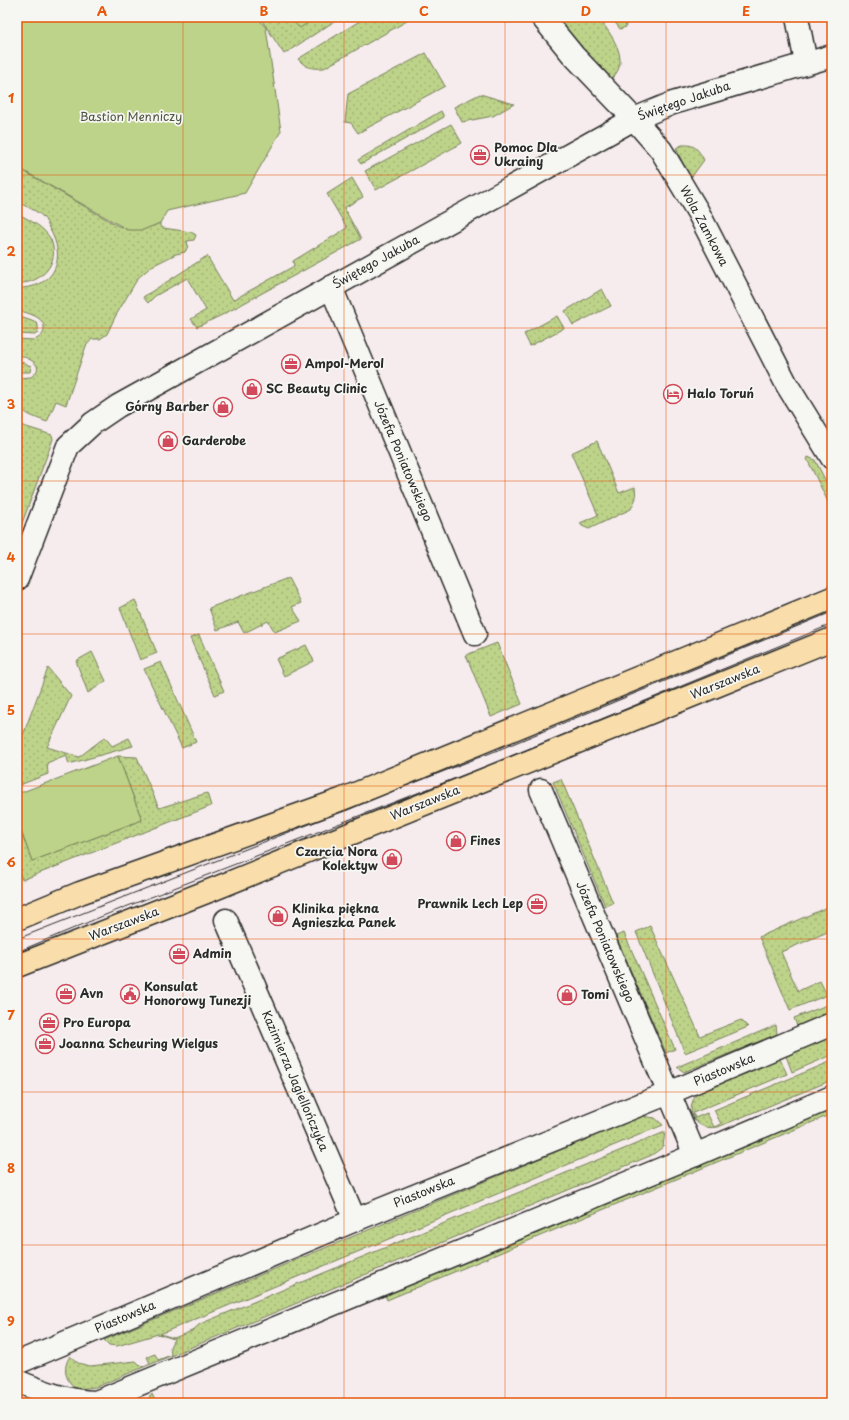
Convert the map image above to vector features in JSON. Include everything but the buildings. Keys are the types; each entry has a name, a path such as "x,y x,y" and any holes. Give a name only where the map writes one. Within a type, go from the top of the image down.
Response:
{"main road":[{"path":"17,920 80,893 343,799 832,598"},
{"name":"Warszawska","path":"17,966 214,889 832,639"}],"street":[{"name":"Wola Zamkowa","path":"542,17 573,55 634,119 661,150 686,192 787,385 832,458"},
{"path":"797,17 806,63"},
{"name":"Świętego Jakuba","path":"17,579 68,446 93,423 118,406 634,119 672,103 832,56"},
{"name":"Józefa Poniatowskiego","path":"331,287 475,634"},
{"name":"Józefa Poniatowskiego","path":"541,790 695,1156"},
{"name":"Kazimierza Jagiellończyka","path":"226,920 354,1220"},
{"name":"Piastowska","path":"17,1363 354,1220 669,1093 832,1024"},
{"path":"17,1381 50,1394 76,1401 96,1402 695,1156 832,1097"}],"green space":[{"name":"Bastion Menniczy","path":"24,17 257,17 266,28 281,131 245,193 167,211 160,223 143,230 128,230 17,167 17,33"},
{"path":"263,17 341,17 284,54 261,19"},
{"path":"288,17 317,17 300,28"},
{"path":"366,17 405,17 407,21 324,68 310,67 298,59"},
{"path":"555,17 598,17 613,39 620,55 618,71 612,78 589,57"},
{"path":"611,17 631,17 625,19 626,27 620,29"},
{"path":"426,53 445,86 358,133 351,123 345,122 348,94"},
{"path":"480,94 514,104 493,116 462,122 454,107"},
{"path":"441,111 444,117 361,164 358,160"},
{"path":"451,124 462,143 376,190 365,171"},
{"path":"682,145 690,145 696,148 704,160 690,179 676,148"},
{"path":"17,167 118,226 142,230 160,223 160,226 163,228 191,232 196,235 194,240 187,241 188,246 185,252 176,254 152,266 138,278 115,317 107,334 100,339 92,339 86,346 66,405 56,401 47,422 24,412 17,397 17,378 31,377 36,373 37,366 34,362 17,354 17,339 34,340 41,336 44,329 38,318 17,310 17,288 30,287 48,278 54,270 57,261 57,251 55,240 44,218 35,211 17,202"},
{"path":"352,178 363,197 344,208 361,239 224,314 197,327 191,319 206,310 187,278 155,296 148,303 143,297 207,256 233,300 294,266 293,261 347,228 327,194"},
{"path":"17,213 45,231 51,240 53,249 51,264 46,271 41,276 25,283 17,283"},
{"path":"602,289 611,306 573,325 565,311"},
{"path":"17,316 35,322 38,325 38,332 35,335 17,334"},
{"path":"557,316 564,328 530,346 524,334"},
{"path":"17,360 31,366 30,372 17,372"},
{"path":"17,424 52,435 53,439 17,537"},
{"path":"597,441 619,493 635,487 636,498 631,509 589,529 582,526 580,523 598,515 571,453"},
{"path":"808,457 815,460 832,493 832,510 807,459"},
{"path":"288,578 301,603 292,607 301,621 275,632 268,621 244,633 238,622 217,630 209,608"},
{"path":"135,600 157,653 140,660 120,608"},
{"path":"199,635 224,691 215,695 190,638"},
{"path":"497,643 522,704 491,717 466,655"},
{"path":"306,645 314,661 284,676 276,659"},
{"path":"92,652 106,681 88,693 76,661"},
{"path":"161,662 196,742 182,748 144,669"},
{"path":"48,668 71,696 47,747 79,757 105,737 112,746 129,738 133,746 69,764 66,755 47,763 48,774 17,786 17,751"},
{"path":"118,756 137,757 159,808 207,793 211,806 22,880 17,865 17,820 32,861 142,820"},
{"path":"118,756 142,820 32,861 17,820 17,794"},
{"path":"561,779 613,903 605,906 553,782"},
{"path":"832,905 832,930 781,952 798,991 820,981 827,995 790,1010 759,937"},
{"path":"650,926 700,1036 741,1020 748,1027 685,1053 636,932"},
{"path":"624,933 675,1049 666,1053 616,936"},
{"path":"832,1003 832,1011 797,1026 794,1018"},
{"path":"776,1025 777,1034 684,1072 677,1067"},
{"path":"832,1035 832,1055 792,1072 786,1056 780,1059 787,1074 693,1113 695,1118 707,1113 714,1127 721,1124 714,1110 832,1061 832,1080 718,1127 709,1128 696,1122 691,1110 692,1103 695,1096 701,1090"},
{"path":"832,1108 832,1114 387,1300 385,1295"},
{"path":"642,1116 655,1118 663,1125 160,1334 174,1338 192,1331 200,1324 665,1132 663,1147 652,1155 96,1387 77,1389 67,1378 66,1365 70,1356 78,1363 90,1366 136,1361 142,1367 150,1363 147,1357 155,1354 158,1360 171,1355 170,1347 174,1339 158,1334 117,1346 109,1345 104,1340"},
{"path":"152,1394 156,1403 145,1403"}],"tram line":[{"path":"17,939 498,750 832,612"},
{"path":"17,952 110,913 502,760 832,624"}],"place":[{"name":"Pomoc Dla Ukrainy","path":"480,155"},
{"name":"Ampol-Merol","path":"291,364"},
{"name":"SC Beauty Clinic","path":"252,389"},
{"name":"Halo Toruń","path":"673,394"},
{"name":"Górny Barber","path":"223,407"},
{"name":"Garderobe","path":"168,441"},
{"name":"Fines","path":"456,841"},
{"name":"Czarcia Nora Kolektyw","path":"392,859"},
{"name":"Prawnik Lech Lep","path":"537,904"},
{"name":"Klinika piękna Agnieszka Panek","path":"278,916"},
{"name":"Admin","path":"179,954"},
{"name":"Avn","path":"66,994"},
{"name":"Konsulat Honorowy Tunezji","path":"130,994"},
{"name":"Tomi","path":"567,995"},
{"name":"Pro Europa","path":"49,1023"},
{"name":"Joanna Scheuring Wielgus","path":"45,1044"}]}
